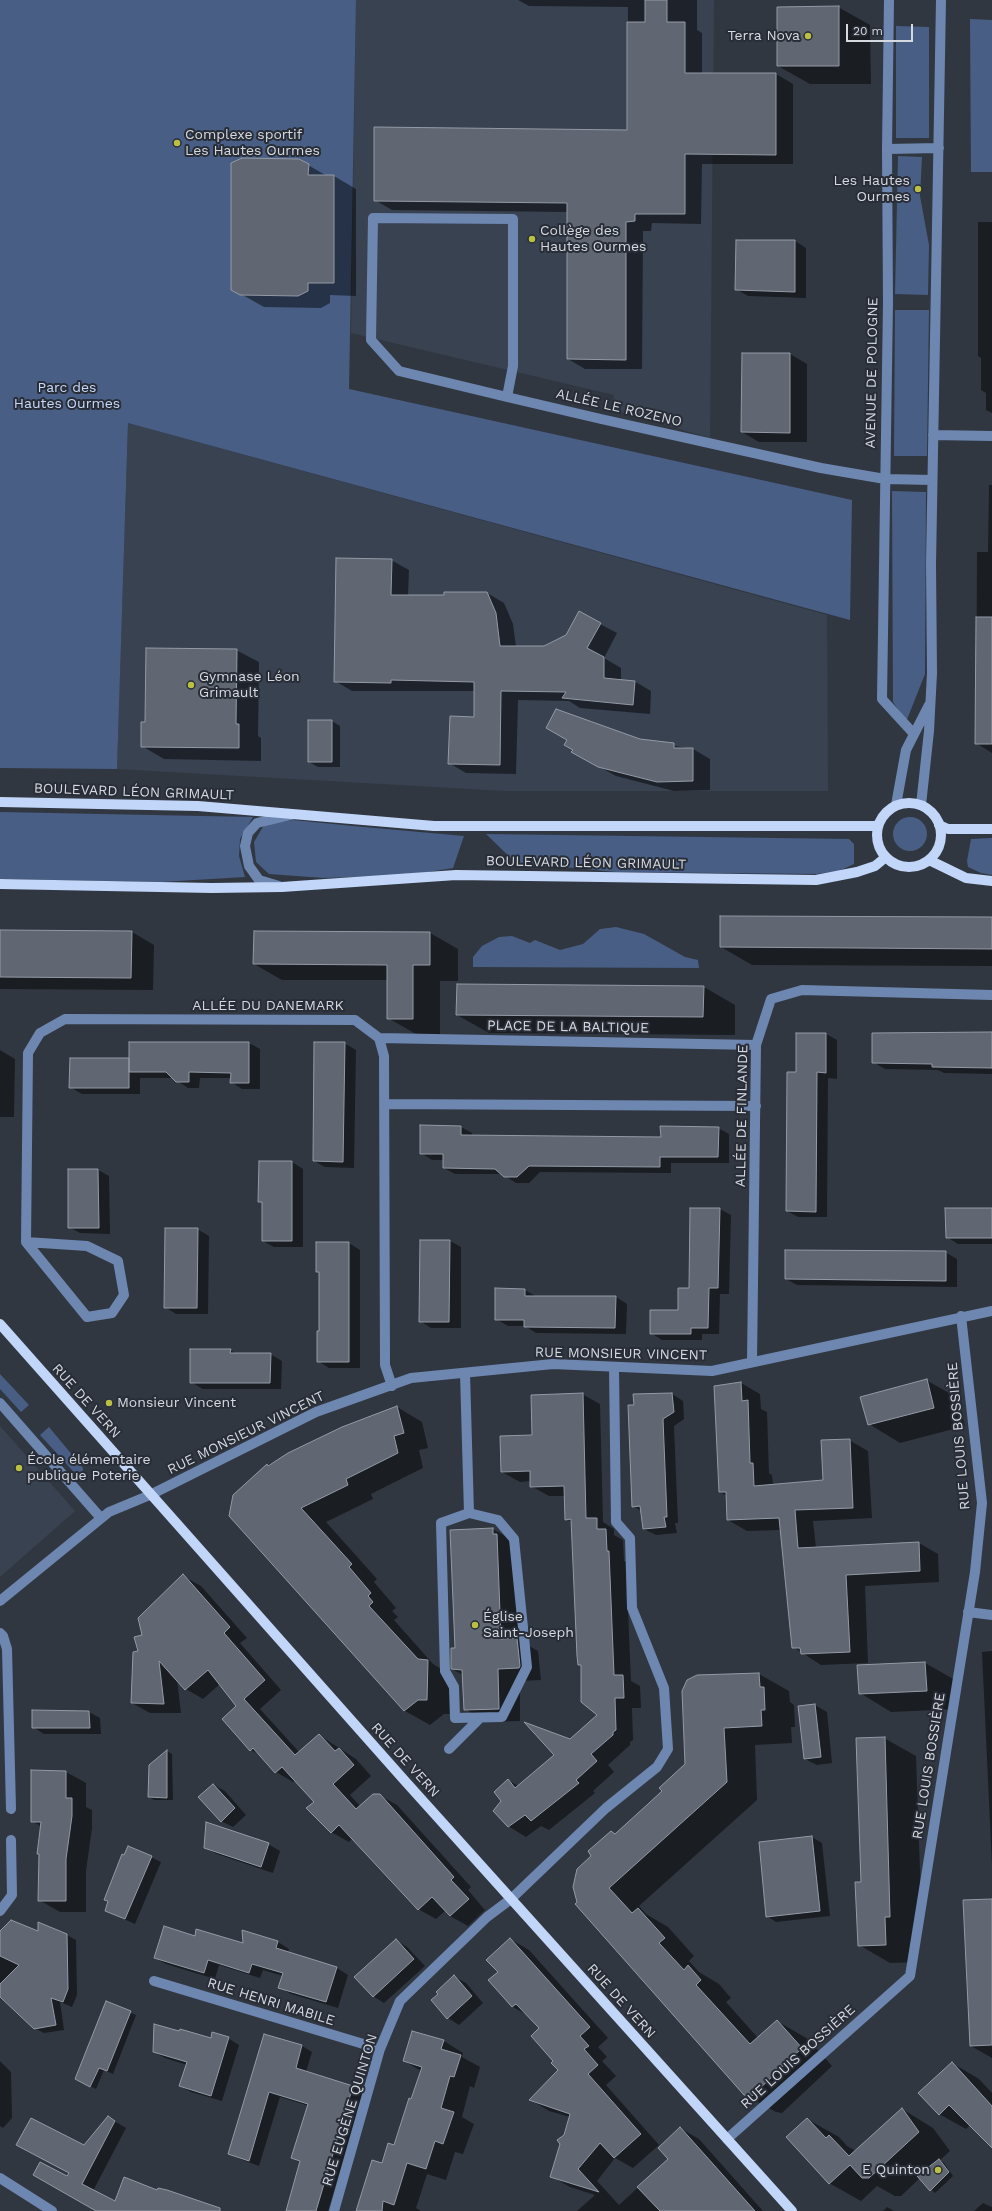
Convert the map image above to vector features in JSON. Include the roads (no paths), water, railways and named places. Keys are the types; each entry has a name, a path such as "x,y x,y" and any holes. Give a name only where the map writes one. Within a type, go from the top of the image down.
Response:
{"main road":[{"name":"BOULEVARD LÉON GRIMAULT","path":"0,802 198,806 441,827 878,826"},
{"path":"913,803 921,805 929,810 939,825 941,833 938,848 929,860 923,864 907,867 892,862 886,857 878,843 878,826 885,814 896,805 913,803"},
{"path":"939,825 948,829 992,829"},
{"name":"BOULEVARD LÉON GRIMAULT","path":"0,884 212,888 282,887 456,875 816,880 850,874 875,866 886,857"},
{"path":"929,860 966,878 992,882"},
{"name":"RUE DE VERN","path":"0,1324 150,1495 792,2211"}],"street":[{"name":"AVENUE DE POLOGNE","path":"889,0 887,149 888,303 882,699 914,734"},
{"path":"921,805 929,731 932,673 932,480 941,0"},
{"path":"887,149 939,148"},
{"name":"ALLÉE LE ROZENO","path":"507,397 513,366 513,219 373,218 371,340 399,371 507,397 821,468 885,479 932,480"},
{"path":"933,435 992,436"},
{"path":"896,805 904,760 914,734 930,703"},
{"name":"BOULEVARD LÉON GRIMAULT","path":"282,887 259,880 249,866 245,846 248,833 257,823 291,815"},
{"name":"ALLÉE DE FINLANDE","path":"752,1362 756,1045 771,999 802,990 992,995"},
{"name":"ALLÉE DU DANEMARK","path":"26,1242 28,1053 40,1033 65,1019 355,1020 379,1038"},
{"path":"379,1038 384,1056 385,1365 392,1386"},
{"name":"PLACE DE LA BALTIQUE","path":"379,1038 756,1045"},
{"path":"384,1104 756,1106"},
{"path":"26,1242 87,1246 118,1261 124,1295 112,1313 87,1317 26,1242"},
{"name":"RUE MONSIEUR VINCENT","path":"0,1601 100,1517 109,1512 150,1495 316,1412 411,1378 553,1364 614,1368 712,1370 961,1316 992,1311"},
{"name":"RUE LOUIS BOSSIÈRE","path":"727,2139 910,1976 975,1572 982,1503 961,1316"},
{"name":"RUE EUGÈNE QUINTON","path":"334,2211 380,2049 400,2001 487,1917 511,1899 606,1808 657,1767 668,1749 664,1688 632,1608 630,1538 616,1522 614,1368"},
{"path":"465,1373 469,1513"},
{"path":"0,1403 100,1517"},
{"path":"469,1513 498,1520 514,1539 527,1667 502,1717 455,1718 454,1687 445,1671 443,1643 441,1523 469,1513"},
{"path":"968,1612 992,1615"},
{"path":"0,1633 3,1636 7,1649 11,1809"},
{"path":"449,1749 480,1718"},
{"path":"0,1911 12,1895 11,1840"},
{"name":"RUE HENRI MABILE","path":"154,1981 380,2049"},
{"path":"0,2178 52,2211"}],"place":[{"name":"Terra Nova","path":"808,36"},
{"name":"Complexe sportif Les Hautes Ourmes","path":"177,143"},
{"name":"Les Hautes Ourmes","path":"918,189"},
{"name":"Collège des Hautes Ourmes","path":"532,239"},
{"name":"Gymnase Léon Grimault","path":"191,685"},
{"name":"Monsieur Vincent","path":"109,1403"},
{"name":"École élémentaire publique Poterie","path":"19,1468"},
{"name":"Église Saint-Joseph","path":"475,1625"},
{"name":"E Quinton","path":"938,2170"}],"park label":[{"name":"Parc des Hautes Ourmes","path":"67,396"}]}
